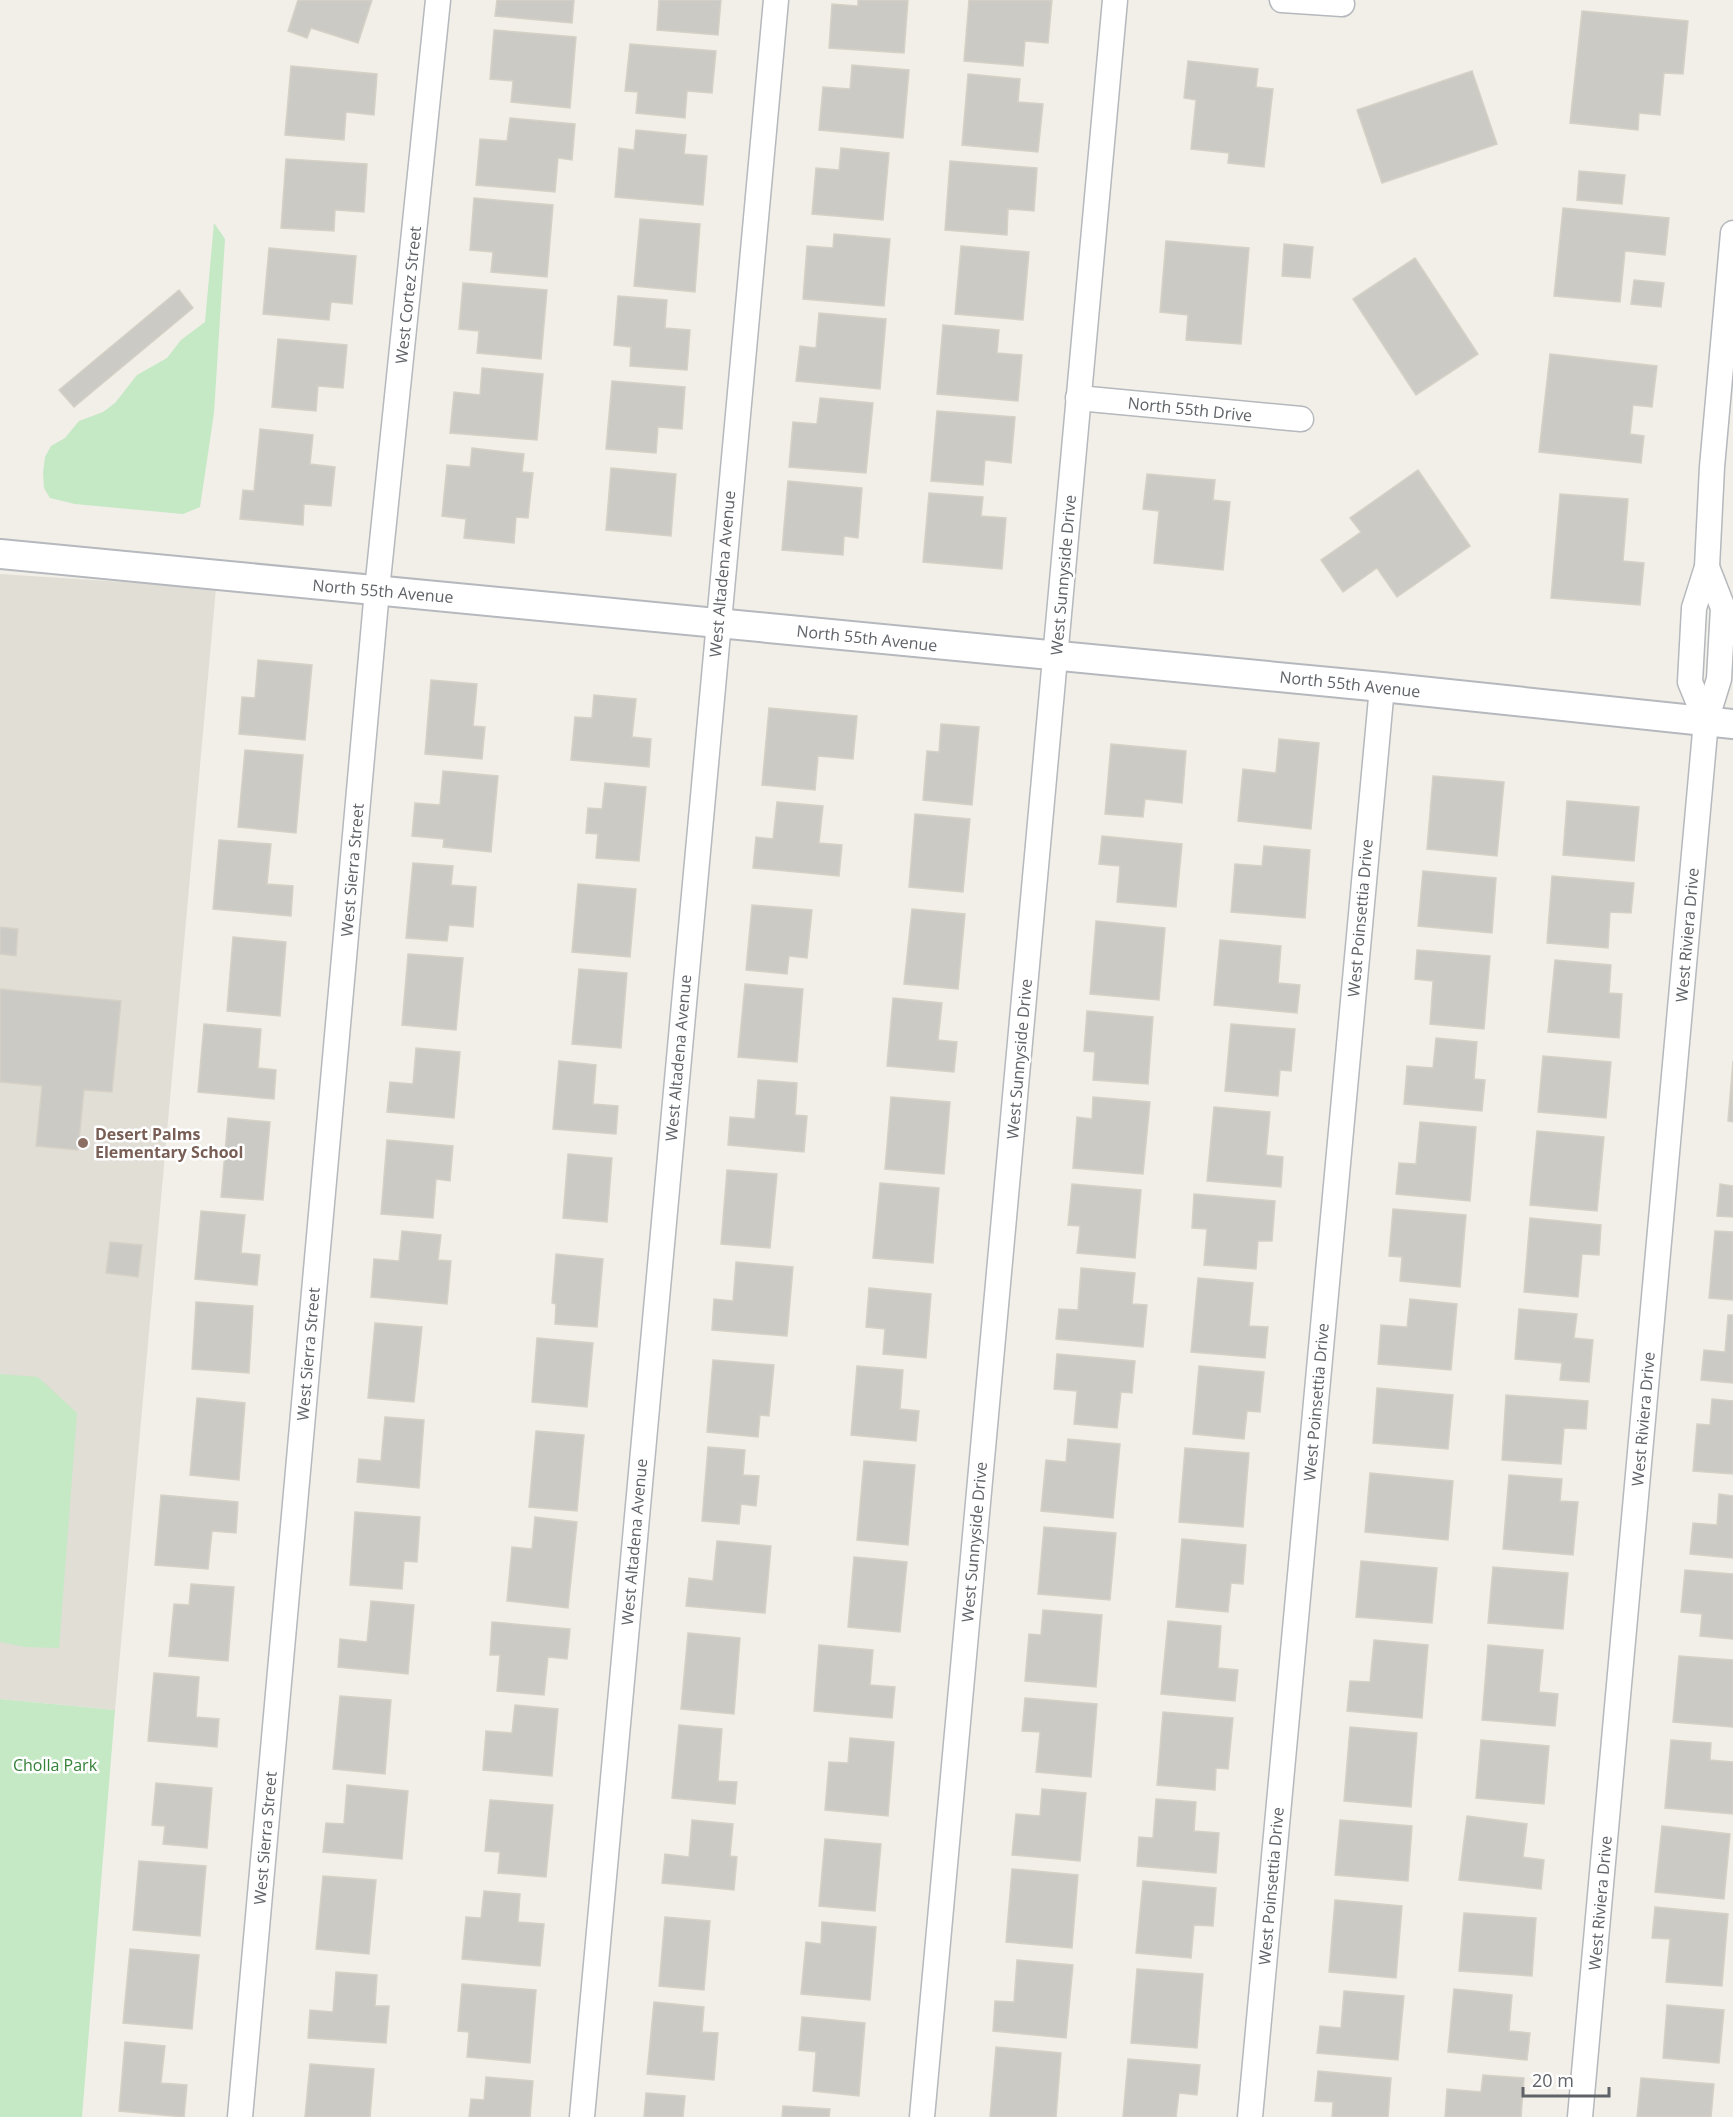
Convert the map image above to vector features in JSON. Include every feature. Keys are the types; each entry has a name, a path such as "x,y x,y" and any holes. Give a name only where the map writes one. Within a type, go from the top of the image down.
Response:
{"street":[{"name":"West Cortez Street","path":"377,590 438,0"},
{"name":"West Altadena Avenue","path":"582,2117 717,624 776,0"},
{"name":"West Sunnyside Drive","path":"922,2117 1115,0"},
{"path":"1282,0 1342,4"},
{"name":"West Riviera Drive","path":"1580,2117 1719,722 1690,682 1694,608 1707,567 1712,467 1733,233"},
{"name":"North 55th Drive","path":"1078,398 1301,419"},
{"name":"North 55th Avenue","path":"0,554 1382,687 1719,722"},
{"name":"West Sierra Street","path":"240,2117 377,590"},
{"name":"West Poinsettia Drive","path":"1250,2117 1382,687"}],"shaded area":[{"name":"Desert Palms Elementary School","path":"0,574 216,588 115,1710 0,1699"}],"green space":[{"path":"214,223 225,239 214,413 200,507 183,514 75,504 50,498 44,488 43,473 45,457 51,446 65,438 79,421 103,412 115,403 137,375 167,358 181,340 205,322"},
{"path":"0,1374 38,1377 77,1413 59,1648 25,1647 0,1642"},
{"name":"Cholla Park","path":"0,1699 115,1710 82,2117 0,2117"}],"building":[{"path":"298,0 372,0 358,43 311,28 307,38 288,31"},
{"path":"497,0 574,0 572,23 495,16"},
{"path":"659,0 721,0 718,35 657,30"},
{"path":"858,0 908,0 904,53 829,48 832,4 858,6"},
{"path":"969,0 1052,0 1048,43 1025,41 1023,66 964,61"},
{"path":"1582,11 1688,21 1683,74 1664,73 1660,115 1639,113 1638,130 1570,123"},
{"path":"494,30 576,37 570,108 511,102 513,81 490,79"},
{"path":"630,44 716,51 712,93 687,91 685,118 636,113 638,92 625,91"},
{"path":"1188,61 1258,69 1256,87 1273,89 1264,167 1228,163 1229,153 1191,149 1196,100 1184,98"},
{"path":"852,65 909,70 903,138 819,130 823,87 850,89"},
{"path":"291,66 377,74 374,115 346,112 344,140 285,135"},
{"path":"1472,71 1497,144 1382,183 1357,110"},
{"path":"968,74 1020,79 1018,102 1043,104 1038,152 962,145"},
{"path":"510,118 575,124 572,160 558,158 555,192 476,185 480,139 507,141"},
{"path":"636,130 686,135 684,154 707,156 703,205 615,197 619,148 634,150"},
{"path":"841,148 889,153 883,220 812,214 816,168 839,170"},
{"path":"286,159 367,164 364,212 335,210 334,231 281,228"},
{"path":"950,161 1037,168 1034,211 1008,209 1007,235 945,230"},
{"path":"1579,171 1625,175 1622,204 1577,200"},
{"path":"474,198 553,205 547,277 491,272 493,252 470,250"},
{"path":"1563,208 1669,218 1665,255 1625,251 1620,302 1554,296"},
{"path":"640,219 700,224 695,292 634,286"},
{"path":"834,234 890,239 884,306 803,299 807,246 833,248"},
{"path":"1166,241 1249,248 1241,344 1186,340 1188,315 1160,312"},
{"path":"1284,244 1313,247 1310,278 1282,276"},
{"path":"961,246 1029,252 1023,320 955,314"},
{"path":"269,248 356,256 352,304 331,302 329,320 263,314"},
{"path":"1415,258 1478,354 1416,395 1353,299"},
{"path":"1634,280 1664,283 1661,307 1631,304"},
{"path":"463,283 547,290 541,359 477,353 479,331 459,329"},
{"path":"179,290 193,308 74,407 59,390"},
{"path":"618,296 667,300 665,328 690,330 687,370 630,366 631,347 614,345"},
{"path":"819,313 886,319 880,389 796,381 800,346 816,348"},
{"path":"943,325 999,330 997,353 1022,355 1018,401 937,394"},
{"path":"278,339 347,345 343,388 318,386 316,411 272,407"},
{"path":"1550,354 1657,366 1652,407 1633,405 1630,434 1644,436 1641,463 1539,452"},
{"path":"482,368 543,374 537,440 450,433 454,392 480,395"},
{"path":"612,381 685,387 682,429 658,427 656,453 606,449"},
{"path":"820,398 873,403 866,473 789,467 793,422 817,424"},
{"path":"937,411 1015,417 1011,463 985,460 983,485 931,481"},
{"path":"260,429 313,435 310,464 335,467 331,506 304,504 303,525 240,519 243,490 254,491"},
{"path":"472,448 524,454 522,472 533,473 528,518 516,517 514,543 464,538 466,519 442,516 447,465 470,467"},
{"path":"611,468 676,474 671,536 606,530"},
{"path":"1418,470 1470,546 1397,597 1377,568 1343,592 1321,560 1361,532 1350,518"},
{"path":"1147,474 1215,480 1213,500 1230,502 1223,570 1154,563 1159,511 1143,509"},
{"path":"788,481 862,488 858,538 844,536 843,555 782,550"},
{"path":"929,493 983,497 981,516 1006,518 1002,569 923,562"},
{"path":"1560,494 1628,499 1623,561 1644,563 1640,605 1551,598"},
{"path":"258,660 312,665 305,740 239,734 242,697 255,698"},
{"path":"431,680 477,684 473,726 485,727 482,759 425,754"},
{"path":"594,695 636,699 632,737 651,739 649,767 571,760 575,717 592,718"},
{"path":"769,708 857,716 853,759 818,756 815,790 762,785"},
{"path":"941,724 979,727 972,805 923,800 927,751 939,752"},
{"path":"1279,739 1319,743 1311,829 1238,821 1243,769 1276,773"},
{"path":"1111,744 1186,751 1182,803 1145,799 1143,817 1105,814"},
{"path":"245,750 303,755 296,833 238,827"},
{"path":"443,771 498,776 491,852 443,847 444,839 412,836 415,803 440,805"},
{"path":"1433,776 1504,782 1497,856 1427,849"},
{"path":"605,783 646,787 639,861 596,858 598,834 586,833 588,808 602,809"},
{"path":"1567,801 1639,807 1634,861 1563,855"},
{"path":"777,802 823,806 819,843 842,845 839,876 753,868 756,837 773,839"},
{"path":"915,814 970,819 963,892 909,887"},
{"path":"1102,836 1182,844 1176,907 1117,902 1120,866 1099,864"},
{"path":"219,840 271,844 267,884 293,886 291,916 213,909"},
{"path":"1264,846 1310,850 1305,918 1231,912 1235,864 1262,866"},
{"path":"413,863 453,866 451,885 476,887 473,927 449,925 447,941 406,938"},
{"path":"1423,871 1496,878 1492,933 1418,926"},
{"path":"1552,876 1634,883 1631,913 1610,912 1608,948 1547,943"},
{"path":"578,884 636,889 630,957 572,952"},
{"path":"752,905 812,910 807,958 789,956 787,974 746,970"},
{"path":"912,909 965,914 958,989 904,984"},
{"path":"1096,921 1165,928 1159,1000 1090,994"},
{"path":"0,927 18,929 16,956 0,954"},
{"path":"233,937 286,942 280,1016 227,1011"},
{"path":"1220,940 1281,946 1278,983 1300,985 1297,1013 1214,1005"},
{"path":"1417,950 1490,956 1484,1029 1430,1024 1433,981 1415,979"},
{"path":"408,954 463,958 456,1030 402,1025"},
{"path":"1555,960 1611,965 1609,993 1622,994 1619,1038 1548,1032"},
{"path":"579,969 627,973 621,1048 572,1044"},
{"path":"745,984 803,989 797,1062 738,1057"},
{"path":"0,989 121,1001 112,1092 84,1090 78,1150 36,1146 42,1086 0,1082"},
{"path":"893,998 942,1003 938,1040 957,1042 954,1072 887,1066"},
{"path":"1087,1011 1153,1017 1148,1084 1093,1080 1095,1052 1084,1051"},
{"path":"204,1024 261,1029 258,1068 276,1070 274,1099 198,1092"},
{"path":"1231,1024 1295,1029 1291,1071 1280,1070 1278,1096 1225,1091"},
{"path":"1436,1038 1477,1042 1474,1079 1485,1080 1482,1111 1404,1104 1407,1066 1433,1068"},
{"path":"416,1048 460,1052 454,1118 387,1112 390,1082 413,1084"},
{"path":"1543,1056 1611,1062 1606,1118 1538,1112"},
{"path":"559,1061 596,1065 593,1104 618,1106 616,1134 553,1129"},
{"path":"1733,1061 1733,1122 1728,1121"},
{"path":"758,1080 797,1083 795,1115 807,1116 804,1152 728,1145 730,1117 755,1119"},
{"path":"891,1097 950,1102 944,1174 885,1169"},
{"path":"1093,1097 1150,1102 1143,1174 1073,1168 1077,1117 1092,1119"},
{"path":"1214,1107 1270,1112 1266,1155 1283,1157 1281,1187 1207,1181"},
{"path":"228,1118 270,1122 263,1200 221,1197"},
{"path":"1420,1122 1476,1127 1470,1201 1396,1194 1399,1163 1416,1164"},
{"path":"1537,1131 1604,1137 1597,1211 1530,1205"},
{"path":"387,1140 453,1146 450,1181 436,1179 433,1218 381,1214"},
{"path":"568,1154 612,1158 607,1222 563,1218"},
{"path":"727,1170 777,1174 770,1248 721,1244"},
{"path":"880,1183 939,1188 933,1263 873,1258"},
{"path":"1072,1184 1141,1190 1135,1258 1077,1253 1080,1226 1068,1225"},
{"path":"1720,1184 1733,1186 1733,1217 1717,1216"},
{"path":"1194,1194 1275,1201 1272,1241 1258,1241 1256,1269 1204,1265 1207,1229 1192,1228"},
{"path":"1393,1209 1466,1215 1460,1287 1400,1281 1402,1257 1389,1256"},
{"path":"201,1211 245,1215 241,1253 260,1255 257,1285 195,1279"},
{"path":"1530,1218 1601,1225 1599,1255 1582,1254 1578,1297 1524,1292"},
{"path":"402,1231 441,1235 438,1260 451,1261 447,1304 371,1297 374,1259 399,1261"},
{"path":"1715,1231 1733,1232 1733,1300 1709,1298"},
{"path":"110,1242 142,1245 138,1277 106,1273"},
{"path":"556,1254 603,1259 597,1327 555,1324 556,1304 552,1303"},
{"path":"736,1262 793,1267 787,1336 712,1330 714,1299 733,1301"},
{"path":"1081,1268 1135,1273 1132,1304 1147,1305 1143,1347 1056,1339 1059,1309 1078,1310"},
{"path":"1198,1278 1253,1283 1249,1326 1268,1327 1265,1358 1191,1352"},
{"path":"869,1288 931,1294 926,1358 883,1354 885,1329 866,1327"},
{"path":"1410,1299 1457,1304 1451,1370 1378,1364 1381,1325 1407,1327"},
{"path":"196,1302 253,1306 249,1373 192,1369"},
{"path":"1519,1309 1577,1314 1574,1338 1593,1340 1589,1382 1560,1380 1562,1363 1515,1359"},
{"path":"1728,1315 1733,1315 1733,1383 1701,1380 1704,1350 1725,1352"},
{"path":"375,1323 422,1327 414,1402 368,1398"},
{"path":"537,1338 593,1343 587,1407 532,1402"},
{"path":"1057,1354 1135,1361 1132,1393 1121,1392 1117,1428 1074,1424 1077,1391 1054,1389"},
{"path":"713,1360 774,1365 769,1416 760,1415 758,1437 707,1432"},
{"path":"857,1366 903,1370 900,1409 919,1411 916,1441 851,1435"},
{"path":"1199,1366 1264,1372 1260,1412 1247,1411 1244,1439 1193,1434"},
{"path":"1377,1388 1453,1395 1448,1449 1373,1443"},
{"path":"1506,1395 1588,1401 1586,1429 1564,1428 1561,1464 1502,1460"},
{"path":"197,1398 245,1403 239,1480 190,1475"},
{"path":"1712,1399 1733,1401 1733,1474 1693,1471 1697,1424 1710,1425"},
{"path":"385,1417 424,1420 419,1488 357,1482 359,1459 381,1461"},
{"path":"536,1431 584,1435 577,1511 529,1507"},
{"path":"1068,1439 1120,1444 1113,1518 1041,1511 1046,1460 1066,1462"},
{"path":"708,1447 745,1450 743,1475 759,1476 756,1506 741,1504 739,1524 702,1521"},
{"path":"1185,1448 1249,1453 1243,1527 1179,1522"},
{"path":"864,1461 915,1465 908,1545 857,1540"},
{"path":"1370,1473 1453,1481 1448,1540 1365,1532"},
{"path":"1509,1475 1562,1479 1560,1501 1578,1502 1573,1555 1503,1549"},
{"path":"1719,1494 1733,1496 1733,1558 1690,1554 1693,1523 1717,1525"},
{"path":"161,1495 238,1502 236,1533 212,1531 208,1569 155,1565"},
{"path":"355,1512 420,1517 417,1562 404,1561 402,1589 350,1585"},
{"path":"535,1517 577,1522 568,1608 507,1601 512,1547 532,1549"},
{"path":"1044,1527 1116,1533 1110,1600 1038,1594"},
{"path":"1182,1539 1246,1545 1243,1584 1231,1583 1228,1612 1176,1607"},
{"path":"717,1541 771,1546 765,1613 686,1606 689,1578 713,1581"},
{"path":"854,1557 907,1562 900,1632 848,1627"},
{"path":"1361,1561 1437,1568 1432,1623 1356,1617"},
{"path":"1493,1567 1568,1573 1563,1629 1488,1623"},
{"path":"1685,1570 1733,1574 1733,1639 1700,1636 1702,1614 1681,1612"},
{"path":"191,1584 234,1587 228,1661 169,1656 174,1604 189,1605"},
{"path":"371,1601 414,1605 408,1674 338,1667 340,1639 367,1642"},
{"path":"1043,1610 1102,1615 1096,1687 1025,1681 1029,1634 1041,1635"},
{"path":"1168,1621 1221,1626 1218,1668 1238,1670 1235,1701 1161,1694"},
{"path":"492,1622 570,1629 567,1659 548,1657 544,1695 497,1691 500,1655 490,1655"},
{"path":"688,1633 740,1638 734,1714 681,1709"},
{"path":"1374,1640 1428,1645 1422,1718 1347,1711 1350,1681 1370,1682"},
{"path":"819,1645 873,1650 870,1685 895,1687 892,1718 814,1711"},
{"path":"1488,1645 1543,1650 1539,1692 1558,1694 1555,1726 1482,1720"},
{"path":"1679,1656 1733,1660 1733,1727 1673,1722"},
{"path":"154,1673 199,1677 196,1717 219,1719 217,1747 148,1741"},
{"path":"340,1696 391,1700 385,1774 333,1769"},
{"path":"1025,1698 1097,1704 1091,1777 1036,1772 1040,1732 1022,1731"},
{"path":"515,1705 558,1709 552,1776 483,1770 486,1731 512,1733"},
{"path":"1163,1712 1233,1718 1228,1769 1216,1768 1215,1790 1157,1785"},
{"path":"679,1725 722,1729 718,1781 737,1782 735,1804 672,1798"},
{"path":"1350,1727 1417,1733 1411,1807 1344,1801"},
{"path":"850,1738 894,1742 888,1816 825,1810 829,1762 848,1763"},
{"path":"1481,1740 1549,1746 1544,1804 1476,1798"},
{"path":"1671,1740 1711,1743 1710,1760 1733,1762 1733,1814 1665,1808"},
{"path":"156,1783 212,1788 207,1848 163,1844 165,1826 152,1825"},
{"path":"347,1785 408,1791 402,1859 323,1852 326,1823 344,1824"},
{"path":"1042,1789 1086,1793 1080,1861 1012,1855 1016,1814 1040,1816"},
{"path":"1156,1799 1196,1802 1194,1831 1219,1833 1216,1873 1137,1866 1139,1837 1153,1838"},
{"path":"490,1800 553,1805 546,1877 498,1873 500,1852 485,1851"},
{"path":"1467,1816 1527,1824 1523,1857 1544,1860 1541,1889 1459,1880"},
{"path":"692,1820 733,1824 730,1856 737,1857 734,1890 662,1883 665,1854 689,1857"},
{"path":"1340,1820 1412,1826 1408,1881 1335,1875"},
{"path":"1662,1826 1730,1834 1724,1899 1655,1892"},
{"path":"825,1839 881,1844 875,1911 819,1906"},
{"path":"139,1861 206,1866 200,1936 133,1930"},
{"path":"1012,1869 1078,1875 1072,1948 1006,1942"},
{"path":"323,1876 376,1880 369,1954 316,1949"},
{"path":"1143,1881 1216,1888 1213,1926 1194,1925 1191,1958 1136,1953"},
{"path":"484,1891 520,1894 518,1922 544,1924 540,1966 462,1959 466,1917 481,1918"},
{"path":"1335,1900 1402,1906 1396,1978 1329,1972"},
{"path":"1655,1907 1728,1914 1722,1986 1666,1982 1670,1939 1652,1938"},
{"path":"1464,1913 1536,1918 1532,1976 1459,1971"},
{"path":"665,1917 710,1921 704,1990 659,1986"},
{"path":"822,1922 876,1927 870,2000 801,1994 806,1942 821,1944"},
{"path":"130,1949 199,1955 192,2029 123,2023"},
{"path":"1017,1960 1073,1965 1066,2038 993,2031 995,2001 1014,2002"},
{"path":"1137,1969 1203,1974 1197,2048 1131,2043"},
{"path":"336,1972 377,1975 375,2006 389,2006 386,2043 308,2038 310,2010 333,2012"},
{"path":"462,1984 536,1990 530,2063 467,2057 469,2032 458,2031"},
{"path":"1454,1989 1512,1995 1509,2031 1530,2033 1527,2060 1448,2052"},
{"path":"1344,1991 1404,1996 1398,2060 1317,2053 1320,2026 1341,2028"},
{"path":"654,2002 704,2007 702,2032 718,2033 714,2080 647,2074"},
{"path":"1667,2005 1724,2010 1719,2063 1663,2058"},
{"path":"802,2017 865,2023 859,2096 813,2091 816,2052 799,2050"},
{"path":"125,2042 165,2046 161,2083 187,2085 184,2117 119,2111"},
{"path":"996,2047 1061,2053 1056,2117 990,2117"},
{"path":"1128,2059 1200,2065 1197,2095 1179,2093 1176,2117 1123,2117"},
{"path":"310,2064 374,2069 370,2117 305,2117"},
{"path":"1318,2071 1391,2078 1388,2117 1332,2117 1333,2102 1315,2101"},
{"path":"1483,2075 1524,2078 1521,2117 1445,2117 1447,2089 1481,2092"},
{"path":"486,2077 533,2081 530,2117 469,2117 471,2099 484,2100"},
{"path":"1641,2078 1714,2084 1711,2117 1637,2117"},
{"path":"646,2093 685,2096 683,2117 644,2117"},
{"path":"783,2106 830,2109 829,2117 782,2117"}],"place":[{"name":"Desert Palms Elementary School","path":"83,1143"}]}
